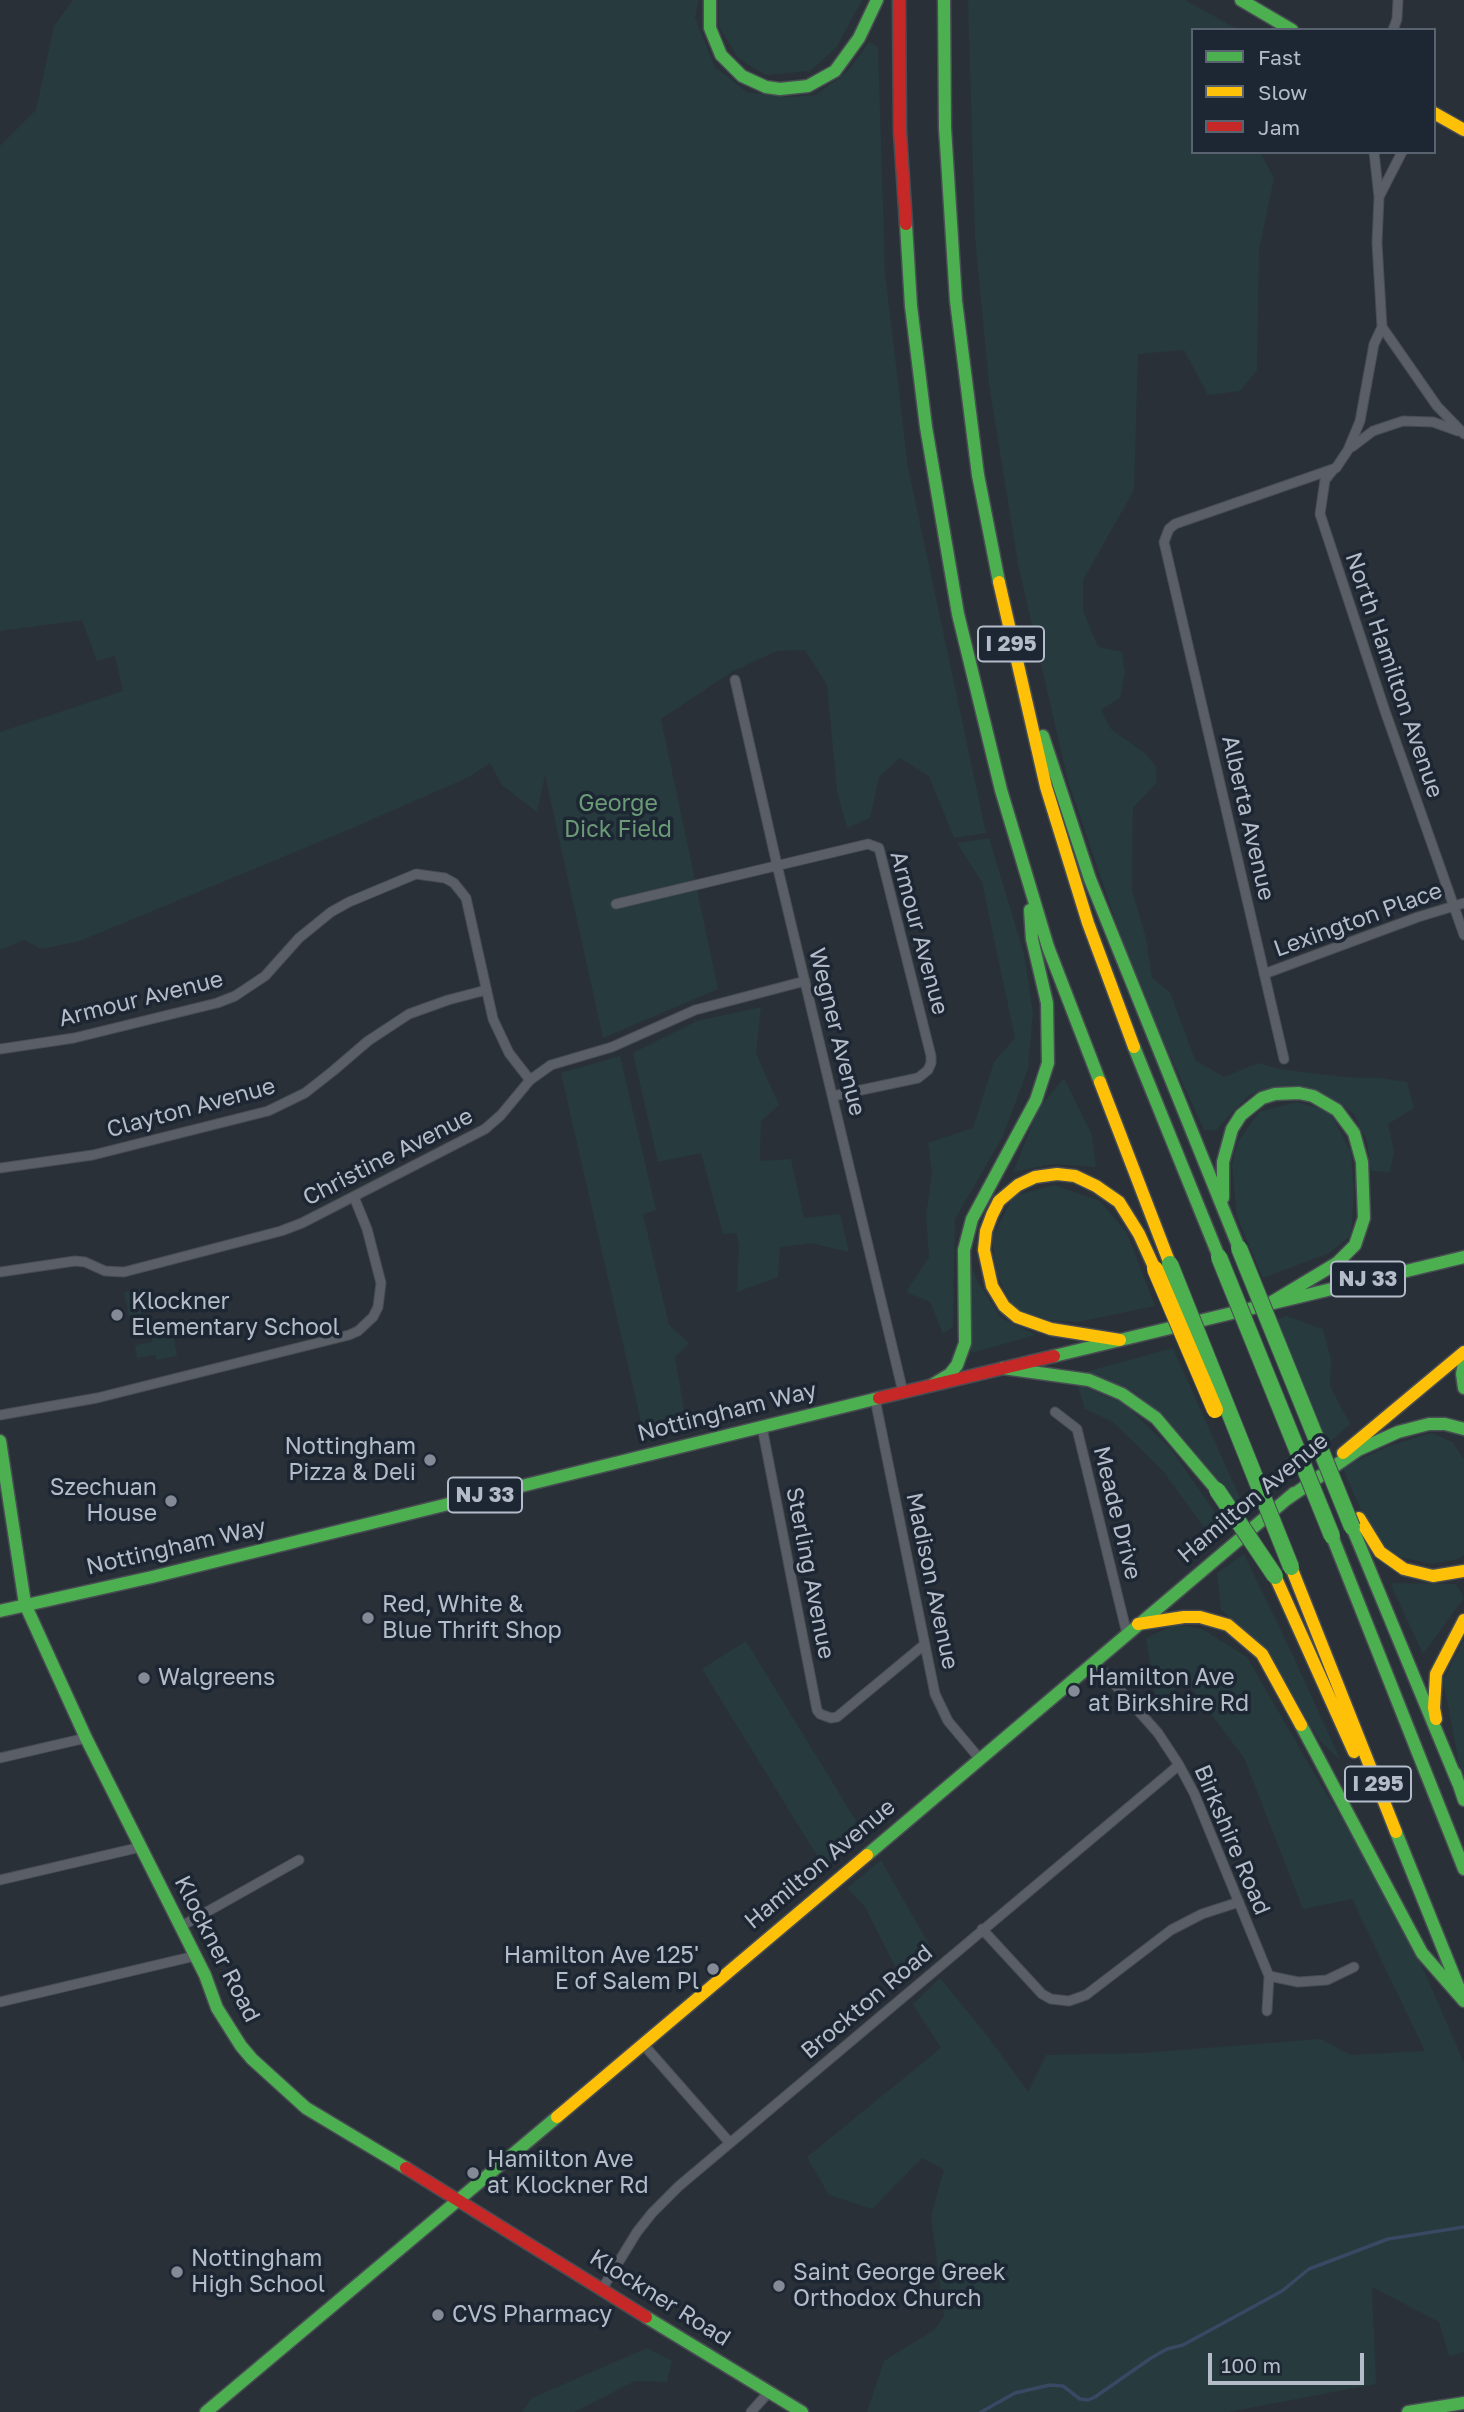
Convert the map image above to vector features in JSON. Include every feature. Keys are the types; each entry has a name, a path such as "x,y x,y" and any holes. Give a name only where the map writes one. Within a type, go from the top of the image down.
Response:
{"main road":[{"path":"710,0 710,28 726,61 753,82 780,89 808,86 835,71 859,38 877,0"},
{"name":"I 295","path":"899,0 900,120 905,220 926,428 947,559 1000,790 1068,1001 1162,1267 1216,1410 1238,1436 1464,2001"},
{"name":"I 295","path":"944,0 945,128 956,301 978,475 1007,624 1046,787 1111,989 1464,1869"},
{"path":"1241,0 1289,28"},
{"path":"1436,116 1464,130"},
{"path":"1007,624 1090,879 1309,1420 1356,1522 1458,1783"},
{"path":"932,1385 950,1374 957,1365 965,1343 964,1250 972,1219 1036,1100 1048,1063 1047,1003 1032,939 1029,886"},
{"path":"1223,1210 1222,1177 1226,1146 1232,1129 1252,1105 1275,1094 1299,1093 1325,1102 1347,1120 1360,1148 1362,1162 1364,1218 1361,1232 1355,1245 1337,1264 1293,1287 1272,1302"},
{"path":"1120,1340 1051,1329 1017,1317 1004,1306 992,1286 984,1251 986,1231 999,1202 1018,1185 1035,1177 1057,1174 1075,1176 1096,1185 1119,1202 1162,1267"},
{"name":"Nottingham Way","path":"0,1611 152,1577 1464,1256"},
{"name":"Hamilton Avenue","path":"206,2412 1094,1661 1464,1352"},
{"path":"1464,1363 1464,1388"},
{"path":"1003,1368 1089,1380 1122,1394 1156,1418 1217,1490 1275,1576 1442,1946"},
{"path":"1287,1499 1358,1450 1398,1432 1429,1424 1445,1424 1464,1429"},
{"name":"Klockner Road","path":"0,1441 25,1604 86,1738 195,1956 218,2008 241,2046 286,2092 306,2108 802,2412"},
{"path":"1356,1522 1380,1552 1404,1569 1433,1576 1448,1576 1464,1571"},
{"path":"1133,1629 1184,1617 1200,1617 1228,1625 1254,1645 1262,1654 1358,1829 1422,1953 1464,2001"},
{"path":"1464,1620 1442,1659 1434,1688 1438,1726 1464,1800"},
{"path":"1408,2412 1464,2403"}],"street":[{"path":"1394,28 1398,0"},
{"path":"1348,450 1359,424 1374,344 1382,327 1377,243 1379,197 1374,154"},
{"path":"1379,197 1401,154"},
{"path":"1382,327 1437,406 1464,434"},
{"path":"1348,450 1373,430 1403,421 1433,422 1464,434"},
{"name":"North Hamilton Avenue","path":"1348,450 1325,480 1320,513 1464,934"},
{"name":"Alberta Avenue","path":"1284,1059 1164,542 1169,529 1175,524 1336,468"},
{"name":"Wegner Avenue","path":"735,680 903,1392"},
{"name":"Armour Avenue","path":"616,904 869,844 879,848 887,871 931,1063 928,1070 918,1078 832,1096"},
{"name":"Armour Avenue","path":"0,1049 74,1038 217,1003 235,996 265,976 299,938 331,912 416,874 445,878 461,890 467,901 493,1020 500,1038 530,1080"},
{"name":"Lexington Place","path":"1265,974 1418,917 1464,903"},
{"name":"Christine Avenue","path":"0,1272 75,1261 85,1262 105,1271 124,1272 282,1231 485,1129 497,1120 530,1080 551,1065 612,1047 695,1010 805,981"},
{"name":"Clayton Avenue","path":"0,1168 93,1154 268,1111 305,1093 368,1041 409,1014 486,990"},
{"path":"0,1415 97,1398 358,1331 373,1317 378,1307 381,1283 367,1229 354,1197"},
{"name":"Madison Avenue","path":"875,1399 935,1694 940,1708 957,1734 979,1758"},
{"name":"Meade Drive","path":"1055,1412 1077,1429 1133,1629"},
{"name":"Sterling Avenue","path":"762,1427 817,1710 825,1717 837,1717 925,1644"},
{"name":"Birkshire Road","path":"1094,1661 1158,1733 1194,1793 1269,1976 1267,2011"},
{"path":"0,1758 86,1738"},
{"name":"Brockton Road","path":"602,2289 652,2213 679,2186 1179,1765"},
{"path":"0,1880 141,1847"},
{"path":"180,1927 299,1860"},
{"path":"982,1929 1042,1994 1051,1999 1069,2001 1086,1996 1171,1930 1202,1914 1239,1902"},
{"path":"0,2002 195,1956"},
{"path":"1269,1976 1298,1982 1327,1980 1354,1967"},
{"path":"643,2044 730,2143"},
{"path":"751,2412 768,2393"}],"green space":[{"name":"George Dick Field","path":"73,0 699,0 695,17 715,67 747,92 788,97 816,95 849,70 869,42 878,47 885,272 908,467 986,833 954,838 929,776 900,758 879,777 870,818 847,828 837,791 827,685 805,650 777,651 733,671 661,719 718,989 603,1038 545,775 537,812 502,785 490,763 469,777 348,830 80,941 42,949 24,940 0,950 0,732 123,691 115,656 97,661 82,620 0,631 0,146 36,110 54,26"},
{"path":"719,0 862,0 836,48 810,71 766,75 738,58 719,27"},
{"path":"968,0 1185,0 1235,28 1191,28 1191,154 1261,154 1274,178 1259,250 1257,370 1240,391 1208,395 1184,350 1138,354 1134,490 1083,580 1083,611 1098,647 1122,652 1125,672 1120,698 1101,710 1111,729 1146,754 1156,767 1157,782 1133,808 1132,891 1146,938 1152,978 1170,992 1195,1060 1224,1077 1258,1063 1279,1069 1407,1082 1414,1108 1388,1124 1394,1151 1390,1172 1371,1171 1367,1141 1354,1114 1335,1100 1274,1086 1248,1096 1216,1130 1204,1130 1137,983 1068,781 1018,564 989,384 975,236"},
{"path":"989,838 1024,954 1033,1012 1028,1069 1003,1136 955,1219 953,1327 943,1334 930,1302 906,1292 929,1257 926,1216 932,1173 928,1143 973,1128 994,1062 1015,1038 982,882 957,843"},
{"path":"761,1007 756,1053 779,1105 761,1121 760,1161 791,1159 804,1218 840,1214 849,1252 811,1243 780,1247 778,1277 737,1292 739,1245 736,1233 723,1234 701,1153 658,1162 633,1053 697,1021"},
{"path":"620,1056 656,1210 643,1214 669,1325 689,1343 675,1357 687,1426 650,1437 643,1431 561,1073"},
{"path":"1064,1078 1092,1135 1096,1167 1053,1164 1013,1172 1039,1108"},
{"path":"1296,1102 1329,1111 1351,1152 1354,1193 1351,1235 1329,1253 1263,1278 1237,1217 1232,1166 1237,1143 1259,1112"},
{"path":"1054,1185 1100,1201 1127,1233 1155,1306 1078,1322 1050,1320 1014,1309 996,1273 992,1237 1014,1196"},
{"path":"970,1264 1001,1318 1036,1335 971,1353"},
{"path":"147,1288 151,1311 129,1316 124,1292"},
{"path":"1286,1316 1323,1329 1331,1359 1330,1386 1350,1424 1327,1445 1275,1320"},
{"path":"157,1319 160,1333 141,1336 139,1322"},
{"path":"173,1333 177,1356 156,1360 155,1355 137,1358 135,1345 152,1342 152,1337"},
{"path":"1173,1348 1240,1498 1234,1507 1186,1441 1134,1392 1085,1372"},
{"path":"1077,1384 1125,1404 1171,1449 1227,1530 1213,1540 1163,1471 1113,1422 1085,1409"},
{"path":"1431,1433 1452,1442 1464,1459 1464,1555 1458,1559 1431,1564 1392,1555 1362,1512 1342,1467 1392,1445"},
{"path":"1244,1554 1341,1761 1320,1741 1259,1642 1221,1610 1217,1573"},
{"path":"1456,1584 1464,1598 1423,1654 1391,1585"},
{"path":"1176,1624 1202,1629 1247,1657 1321,1785 1395,1904 1464,2063 1464,2352 1449,2356 1439,2322 1372,2287 1376,2384 1228,2412 867,2412 884,2361 934,2330 944,2316 931,2216 944,2170 922,2158 872,2209 829,2195 807,2157 941,2048 913,2004 940,1978 989,2038 1028,2092 1046,2055 1143,2053 1320,2039 1351,2055 1425,2051 1352,1899 1303,1909 1244,1758 1188,1683 1156,1701 1146,1638"},
{"path":"1464,1639 1464,1774 1459,1763 1443,1681"},
{"path":"746,1641 864,1834 824,1867 702,1669"},
{"path":"881,1860 933,1952 902,1980 865,1907 847,1888"},
{"path":"647,2348 672,2361 667,2382 635,2381 574,2412 522,2412 532,2398"}],"waterway":[{"path":"981,2412 1015,2393 1050,2385 1063,2386 1080,2399 1088,2400 1167,2349 1183,2345 1282,2291 1309,2269 1388,2239 1464,2227"}],"traffic: fast":[{"path":"710,0 710,28 721,55 742,76 766,87 780,89 808,86 835,71 859,38 877,0"},
{"path":"944,0 945,128 956,301 978,475 999,582"},
{"path":"1241,0 1289,28"},
{"path":"906,224 911,306 926,427 958,614 1001,790 1048,947 1100,1082"},
{"path":"1043,736 1090,879 1239,1248"},
{"path":"932,1385 950,1374 957,1365 965,1343 964,1250 972,1219 1036,1100 1048,1063 1047,1003 1032,939 1030,910"},
{"path":"1134,1047 1219,1257"},
{"path":"1223,1198 1223,1162 1232,1129 1241,1115 1262,1098 1275,1094 1299,1093 1313,1096 1337,1110 1354,1133 1362,1162 1364,1218 1355,1245 1337,1263 1272,1302"},
{"path":"1239,1248 1352,1527"},
{"path":"1219,1257 1332,1536"},
{"path":"1054,1356 1464,1257"},
{"path":"1170,1264 1291,1567"},
{"path":"1464,1363 1464,1388"},
{"path":"1003,1368 1089,1380 1122,1394 1156,1418 1217,1490"},
{"path":"0,1611 152,1577 879,1398"},
{"path":"1287,1499 1358,1450 1398,1432 1429,1424 1445,1424 1464,1429"},
{"path":"0,1441 25,1604 86,1738 205,1975 217,2008 252,2059 306,2108 406,2168"},
{"path":"1217,1490 1275,1576"},
{"path":"867,1855 1294,1493"},
{"path":"1352,1527 1458,1783"},
{"path":"1332,1536 1464,1869"},
{"path":"1301,1725 1422,1953 1464,2001"},
{"path":"1455,1773 1464,1800"},
{"path":"1396,1832 1460,1991"},
{"path":"206,2412 557,2117"},
{"path":"646,2317 802,2412"},
{"path":"1408,2412 1464,2403"}],"traffic: slow":[{"path":"1436,114 1464,130"},
{"path":"999,582 1046,787 1088,923 1134,1047"},
{"path":"1100,1082 1170,1264"},
{"path":"1120,1340 1051,1329 1017,1317 1004,1306 992,1286 984,1250 986,1231 992,1215 999,1201 1018,1185 1035,1177 1057,1174 1075,1176 1119,1202 1139,1234 1155,1269"},
{"path":"1155,1269 1215,1410"},
{"path":"1343,1453 1464,1352"},
{"path":"1359,1518 1380,1552 1404,1569 1433,1576 1464,1571"},
{"path":"1291,1567 1396,1832"},
{"path":"1275,1576 1354,1752"},
{"path":"1138,1624 1200,1617 1228,1625 1262,1654 1301,1725"},
{"path":"1436,1719 1436,1674 1464,1620"},
{"path":"557,2117 867,1855"}],"traffic: jam":[{"path":"899,0 900,132 906,224"},
{"path":"879,1398 1054,1356"},
{"path":"406,2168 646,2317"}],"place":[{"name":"Klockner Elementary School","path":"117,1315"},
{"name":"Nottingham Pizza & Deli","path":"430,1460"},
{"name":"Szechuan House","path":"171,1501"},
{"name":"Red, White & Blue Thrift Shop","path":"368,1618"},
{"name":"Walgreens","path":"144,1678"},
{"name":"Hamilton Ave at Birkshire Rd","path":"1074,1691"},
{"name":"Hamilton Ave 125' E of Salem Pl","path":"713,1969"},
{"name":"Hamilton Ave at Klockner Rd","path":"473,2173"},
{"name":"Nottingham High School","path":"177,2272"},
{"name":"Saint George Greek Orthodox Church","path":"779,2286"},
{"name":"CVS Pharmacy","path":"438,2315"}]}
